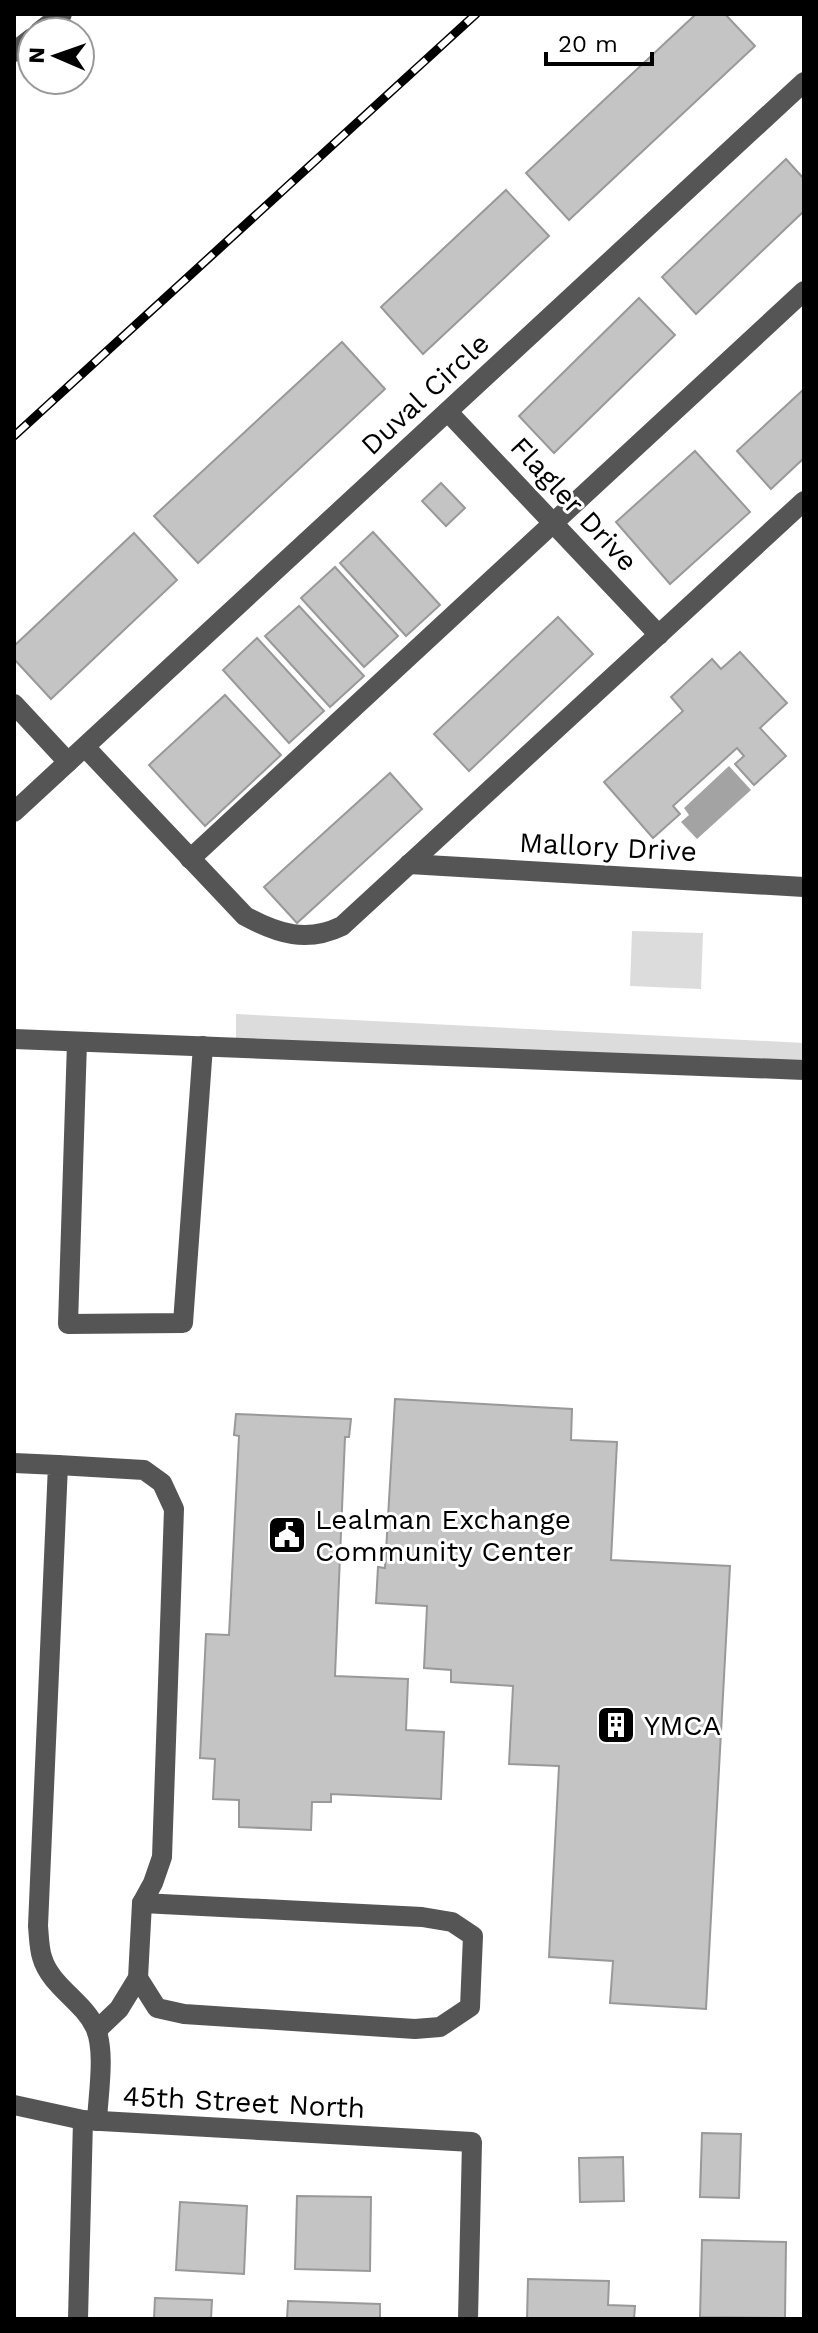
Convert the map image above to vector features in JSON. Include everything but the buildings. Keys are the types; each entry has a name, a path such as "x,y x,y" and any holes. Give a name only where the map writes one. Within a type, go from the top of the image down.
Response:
{"street":[{"name":"Duval Circle","path":"14,812 804,82"},
{"path":"190,859 804,291"},
{"name":"Flagler Drive","path":"448,412 659,635"},
{"path":"85,747 245,916 266,927 295,935 322,936 342,926 804,501"},
{"path":"14,704 68,762"},
{"name":"Mallory Drive","path":"409,864 804,887"},
{"path":"14,1039 804,1070"},
{"path":"77,1042 68,1324 183,1323 203,1046"},
{"path":"14,1463 144,1470 162,1483 174,1509 162,1857 142,1903 138,1978 119,2009 97,2030"},
{"path":"58,1465 38,1926 42,1960 59,1984 88,2013 97,2030 100,2046 90,2121 78,2319"},
{"path":"138,1978 157,2008 184,2014 415,2029 440,2027 470,2007 473,1936 452,1922 422,1917 142,1903"},
{"name":"45th Street North","path":"14,2105 90,2121 472,2142 468,2319"}],"shaded area":[{"path":"729,766 751,790 697,839 681,822 689,815 684,808"},
{"path":"632,931 703,933 701,989 630,986"},
{"path":"236,1014 804,1043 804,1074 236,1047"}],"railway":[{"path":"14,436 476,14"}],"place":[{"name":"Lealman Exchange Community Center","path":"287,1535"},
{"name":"YMCA","path":"616,1725"}]}
